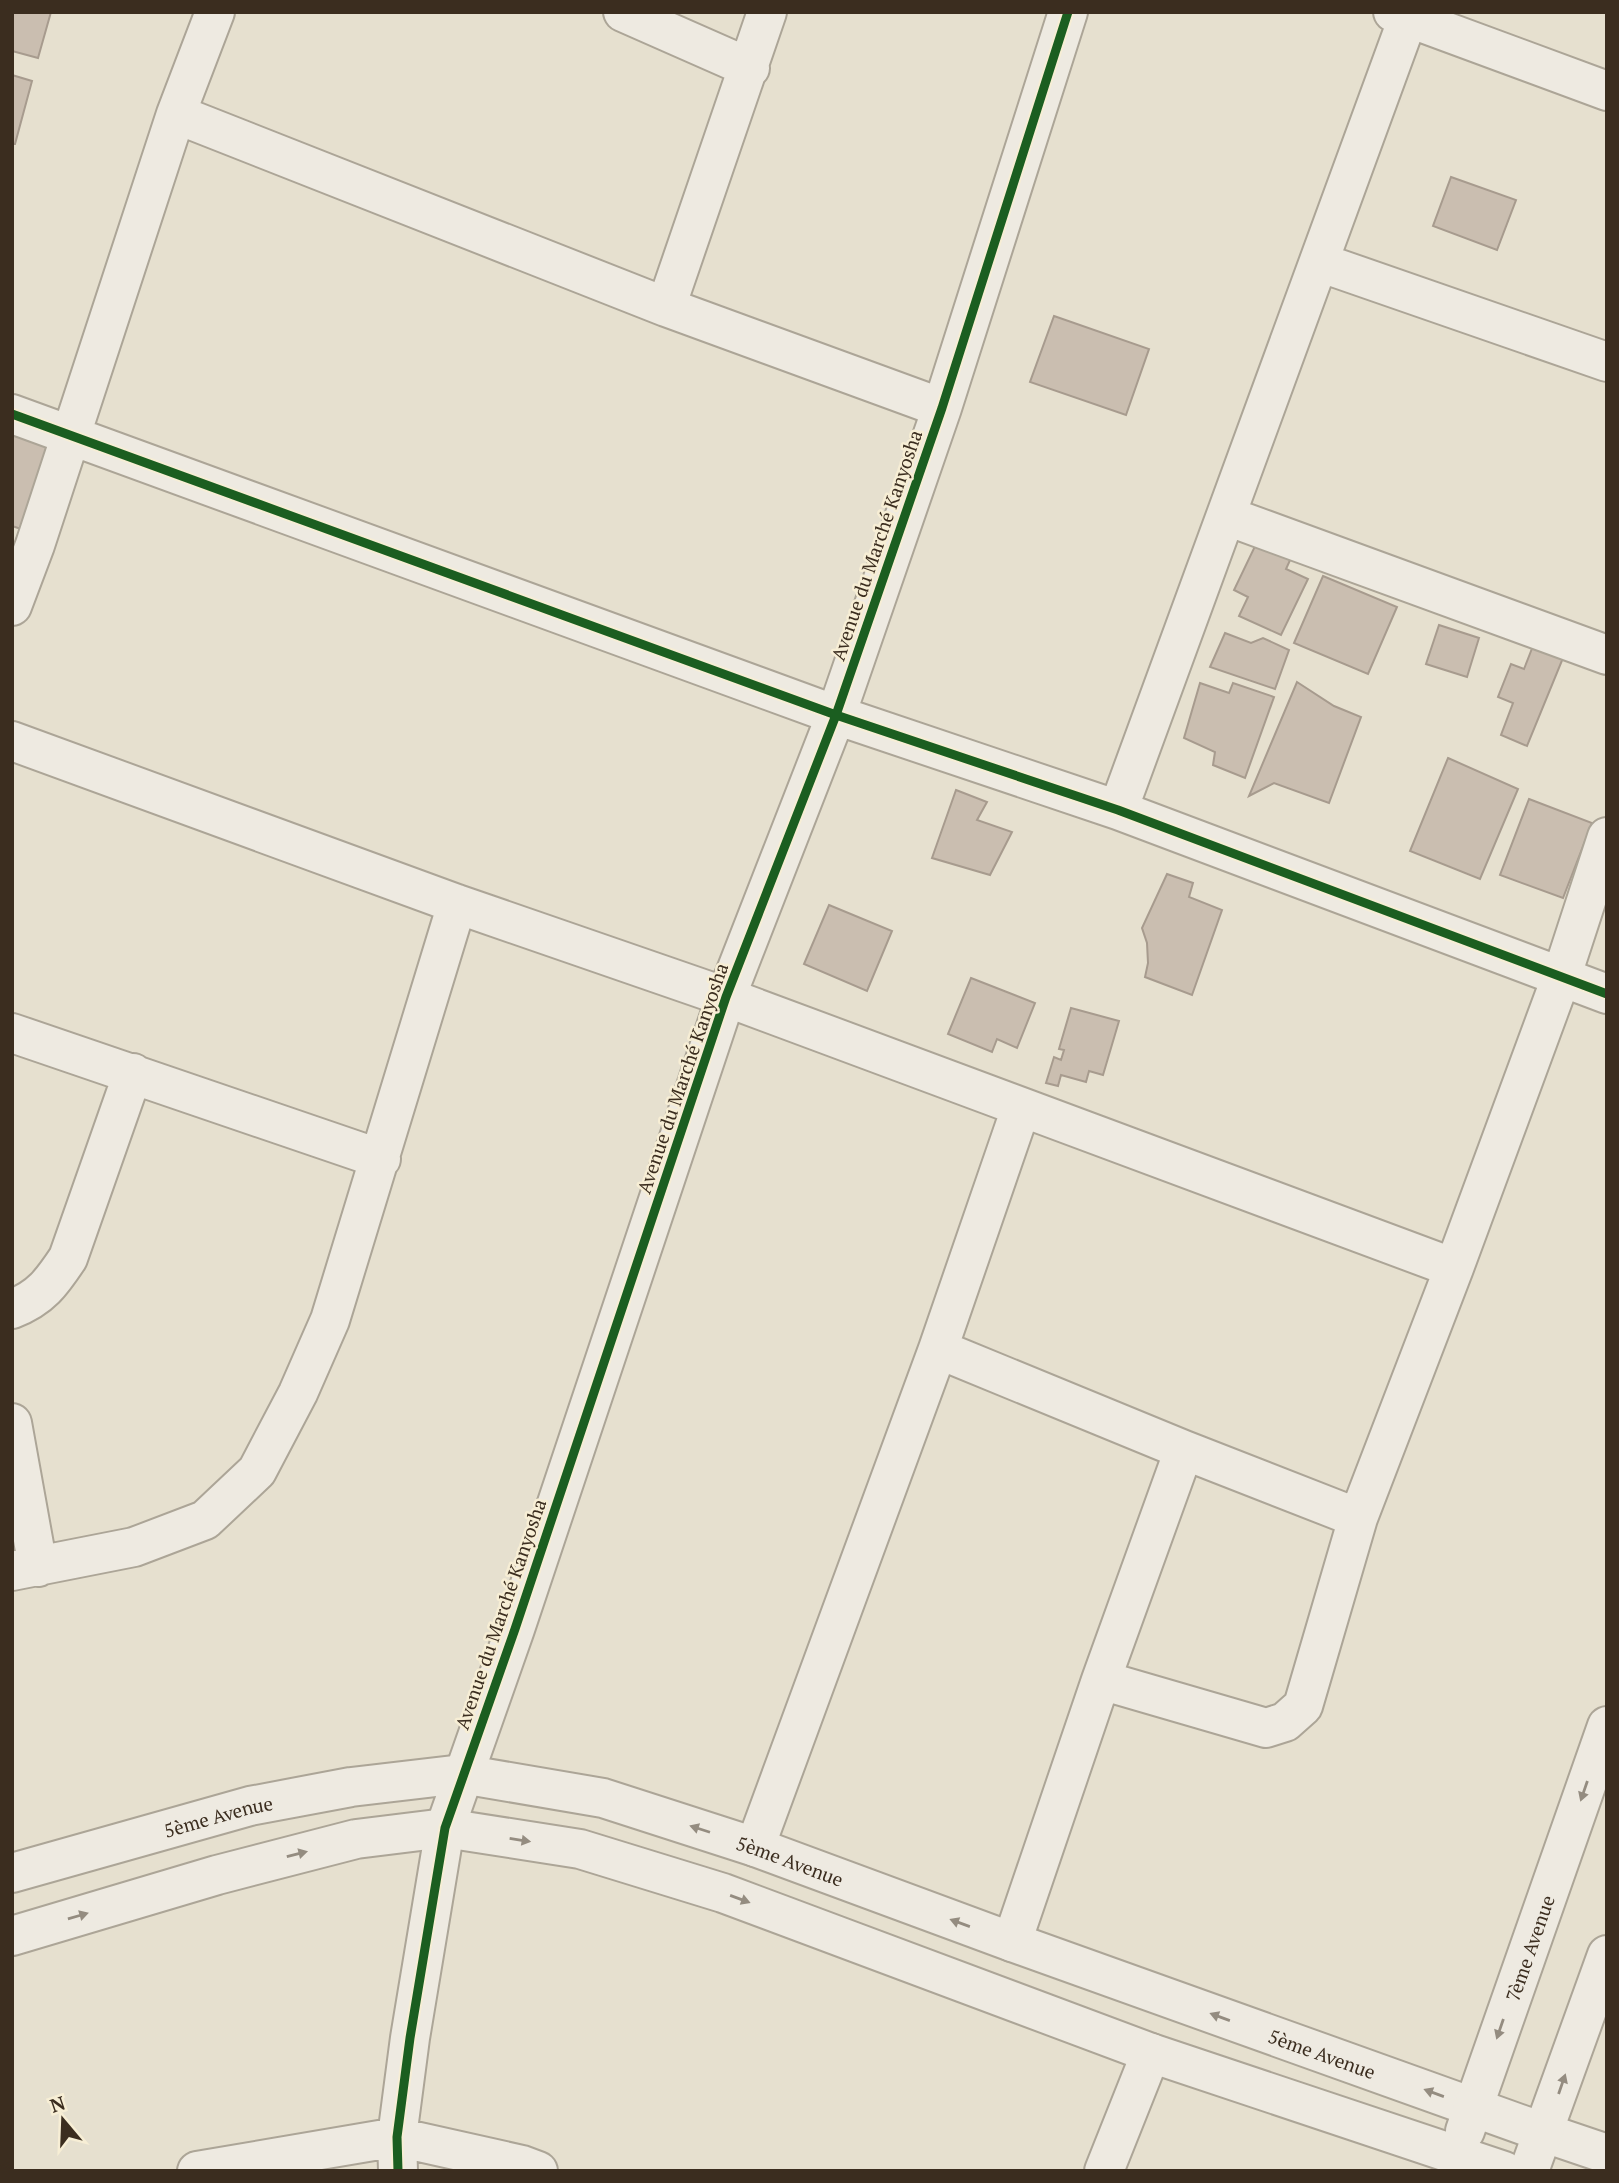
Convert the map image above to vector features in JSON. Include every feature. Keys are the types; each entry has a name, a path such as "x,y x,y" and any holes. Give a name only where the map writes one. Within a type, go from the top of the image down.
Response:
{"street":[{"path":"12,606 35,545 176,114 215,12"},
{"path":"623,12 750,68"},
{"path":"666,307 767,12"},
{"name":"Avenue du Marché Kanyosha","path":"397,2154 421,1962 445,1828 515,1629 726,997 836,715 942,408 1068,12"},
{"path":"1118,810 1318,262 1400,15 1607,91"},
{"path":"176,114 666,307 942,408"},
{"path":"1318,262 1607,362"},
{"path":"12,414 836,715 1118,810 1607,994"},
{"path":"1227,516 1607,655"},
{"path":"12,741 457,904 726,997 1454,1268"},
{"path":"1101,1680 1266,1728 1285,1722 1303,1706 1358,1518 1561,978 1607,837"},
{"path":"12,1423 25,1569 134,1547 205,1520 257,1471 298,1393 330,1320 457,904"},
{"path":"12,1033 381,1159"},
{"path":"12,1309 29,1303 50,1285 68,1258 133,1073"},
{"path":"755,1847 938,1349 1021,1108"},
{"path":"938,1349 1358,1518"},
{"path":"1012,1942 1101,1680 1184,1450"},
{"name":"7ème Avenue","path":"1455,2163 1472,2107 1607,1727"},
{"name":"5ème Avenue","path":"12,1873 250,1806 351,1787 462,1774 603,1798 755,1847 1012,1942 1607,2154"},
{"path":"12,1936 217,1875 356,1839 445,1828 580,1849 723,1893 1455,2163 1504,2171"},
{"path":"1529,2171 1545,2133 1607,1955"},
{"path":"1104,2171 1151,2053"},
{"path":"197,2171 397,2154 522,2165 538,2171"}],"building":[{"path":"12,12 51,12 38,58 12,51"},
{"path":"12,75 32,81 15,144 12,144"},
{"path":"1451,177 1516,200 1497,250 1433,226"},
{"path":"1054,316 1149,349 1126,415 1030,382"},
{"path":"12,430 50,442 21,529 12,526"},
{"path":"1257,542 1291,558 1286,569 1308,579 1281,635 1239,616 1248,597 1234,590"},
{"path":"1323,576 1397,607 1368,674 1294,643"},
{"path":"1439,625 1479,638 1467,677 1426,664"},
{"path":"1225,633 1251,643 1263,638 1289,650 1275,689 1210,667"},
{"path":"1533,646 1563,658 1527,746 1501,735 1513,703 1498,697 1511,664 1524,669"},
{"path":"1297,682 1334,706 1361,717 1329,803 1274,783 1249,796"},
{"path":"1200,683 1229,693 1233,683 1274,697 1245,778 1213,765 1215,752 1184,738"},
{"path":"1448,758 1518,789 1480,879 1410,851"},
{"path":"956,790 987,802 977,820 1012,832 990,875 932,858"},
{"path":"1529,799 1592,823 1563,898 1500,875"},
{"path":"1167,874 1193,883 1189,897 1222,910 1192,995 1145,977 1148,963 1147,943 1142,928"},
{"path":"829,905 892,931 867,991 804,964"},
{"path":"971,978 1035,1003 1017,1048 997,1039 992,1052 948,1034"},
{"path":"1071,1008 1119,1021 1103,1075 1089,1071 1086,1082 1061,1075 1058,1086 1046,1083 1054,1057 1061,1060 1064,1050 1059,1049"}],"cycle path":[{"path":"398,2171 397,2137 410,2038 445,1828 515,1629 726,997 836,715 942,408 1068,12"},
{"path":"12,414 836,715 1118,810 1607,994"}]}
